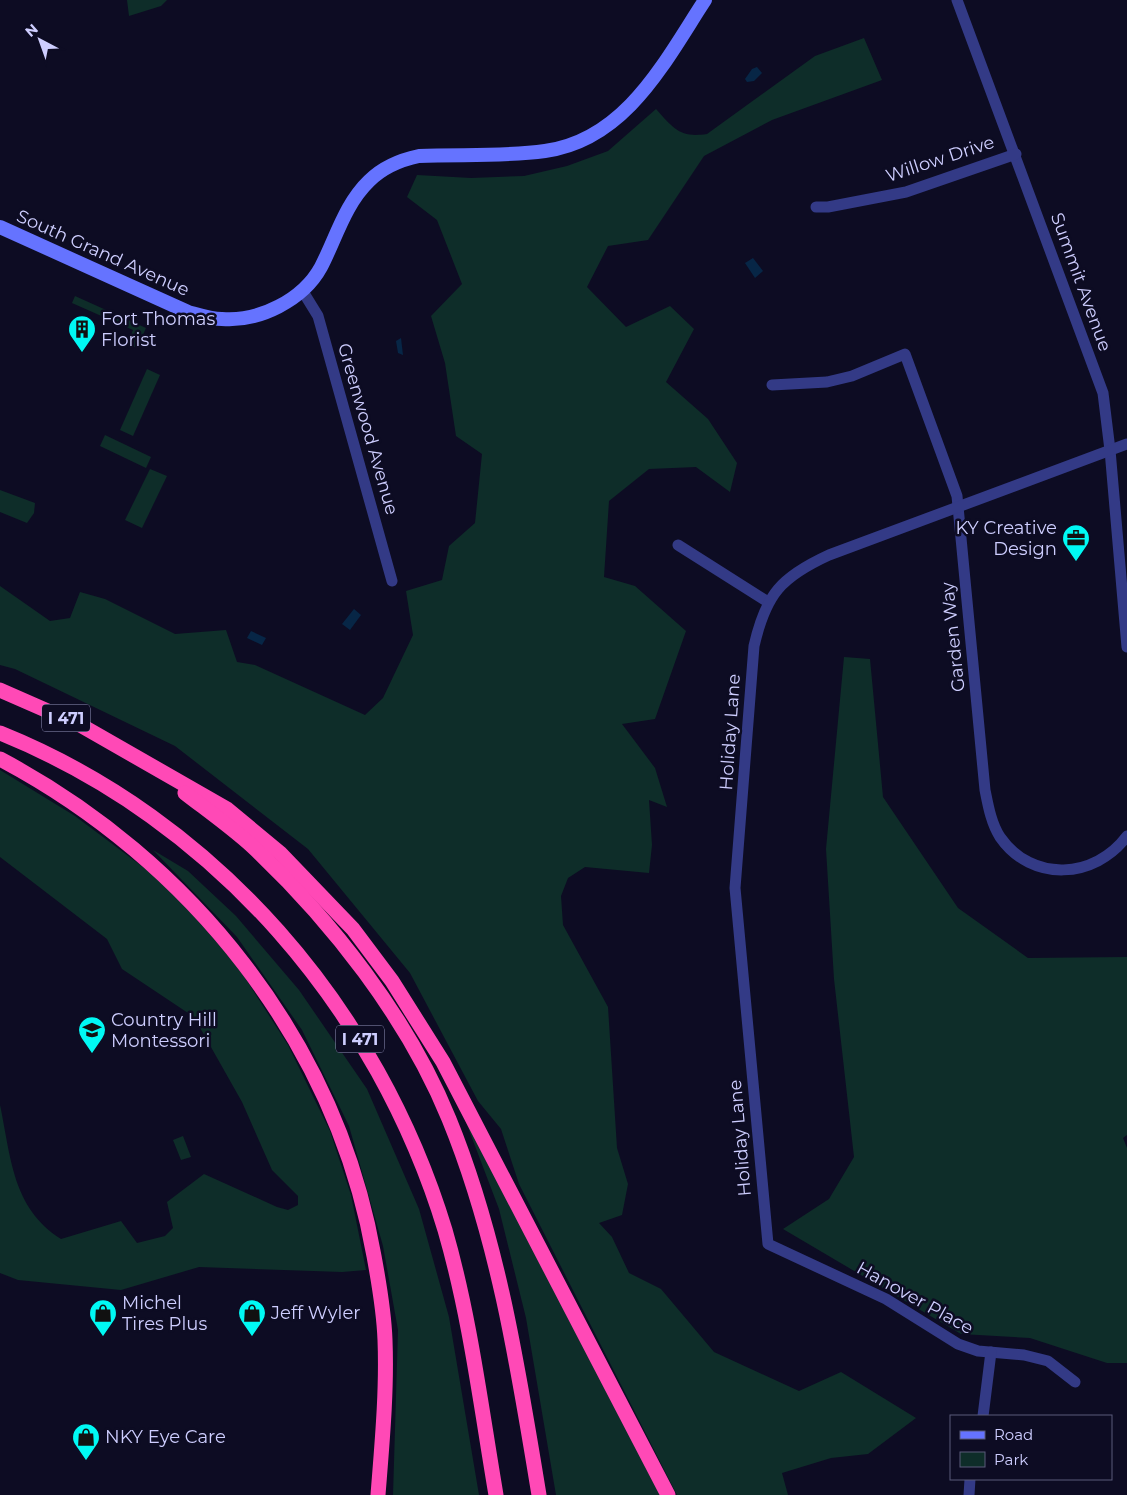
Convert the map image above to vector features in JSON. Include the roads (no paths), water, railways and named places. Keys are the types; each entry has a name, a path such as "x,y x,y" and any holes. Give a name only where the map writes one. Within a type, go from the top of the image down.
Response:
{"highway":[{"name":"I 471","path":"0,690 82,726 129,752 185,792 251,846 313,908 374,986 413,1046 449,1118 497,1268 518,1363 539,1495"},
{"name":"I 471","path":"0,733 56,758 145,813 184,842 262,912 300,954 355,1031 384,1081 420,1158 445,1231 473,1354 496,1495"},
{"path":"129,752 227,809 262,836 352,929 392,981 442,1062 668,1495"},
{"path":"0,759 35,778 112,830 189,899 236,952 262,987 307,1062 347,1152 370,1232 379,1283 385,1339 383,1436 378,1495"}],"main road":[{"name":"South Grand Avenue","path":"0,227 188,312 221,319 241,318 267,312 302,290 320,268 355,197 377,173 402,160 419,156 545,151 568,146 598,131 639,98 705,0"}],"street":[{"name":"Summit Avenue","path":"957,0 1016,154 1103,393 1127,639"},
{"name":"Willow Drive","path":"816,207 828,207 906,192 1016,154"},
{"name":"Greenwood Avenue","path":"302,290 318,316 392,581"},
{"name":"Garden Way","path":"772,385 827,382 852,376 905,354 957,496 985,790 988,808 997,830 1008,846 1018,854 1048,869 1063,870 1088,866 1106,858 1127,836"},
{"name":"Holiday Lane","path":"768,1244 735,888 754,646 763,612 768,602 788,579 809,564 1127,444"},
{"path":"678,545 768,602"},
{"name":"Hanover Place","path":"768,1244 886,1299 958,1344 978,1351 1024,1355 1048,1361 1075,1382"},
{"path":"983,1415 991,1352"},
{"path":"969,1495 970,1480"}],"water":[{"path":"757,67 762,73 754,81 747,82 745,79 752,69"},
{"path":"753,258 763,271 755,278 745,263"},
{"path":"401,338 403,355 398,353 396,341"},
{"path":"354,609 361,615 350,630 342,624"},
{"path":"251,631 266,638 262,645 247,638"}],"place":[{"name":"Fort Thomas Florist","path":"82,353"},
{"name":"KY Creative Design","path":"1076,562"},
{"name":"Country Hill Montessori","path":"92,1054"},
{"name":"Michel Tires Plus","path":"103,1337"},
{"name":"Jeff Wyler","path":"252,1337"},
{"name":"NKY Eye Care","path":"86,1461"}]}
